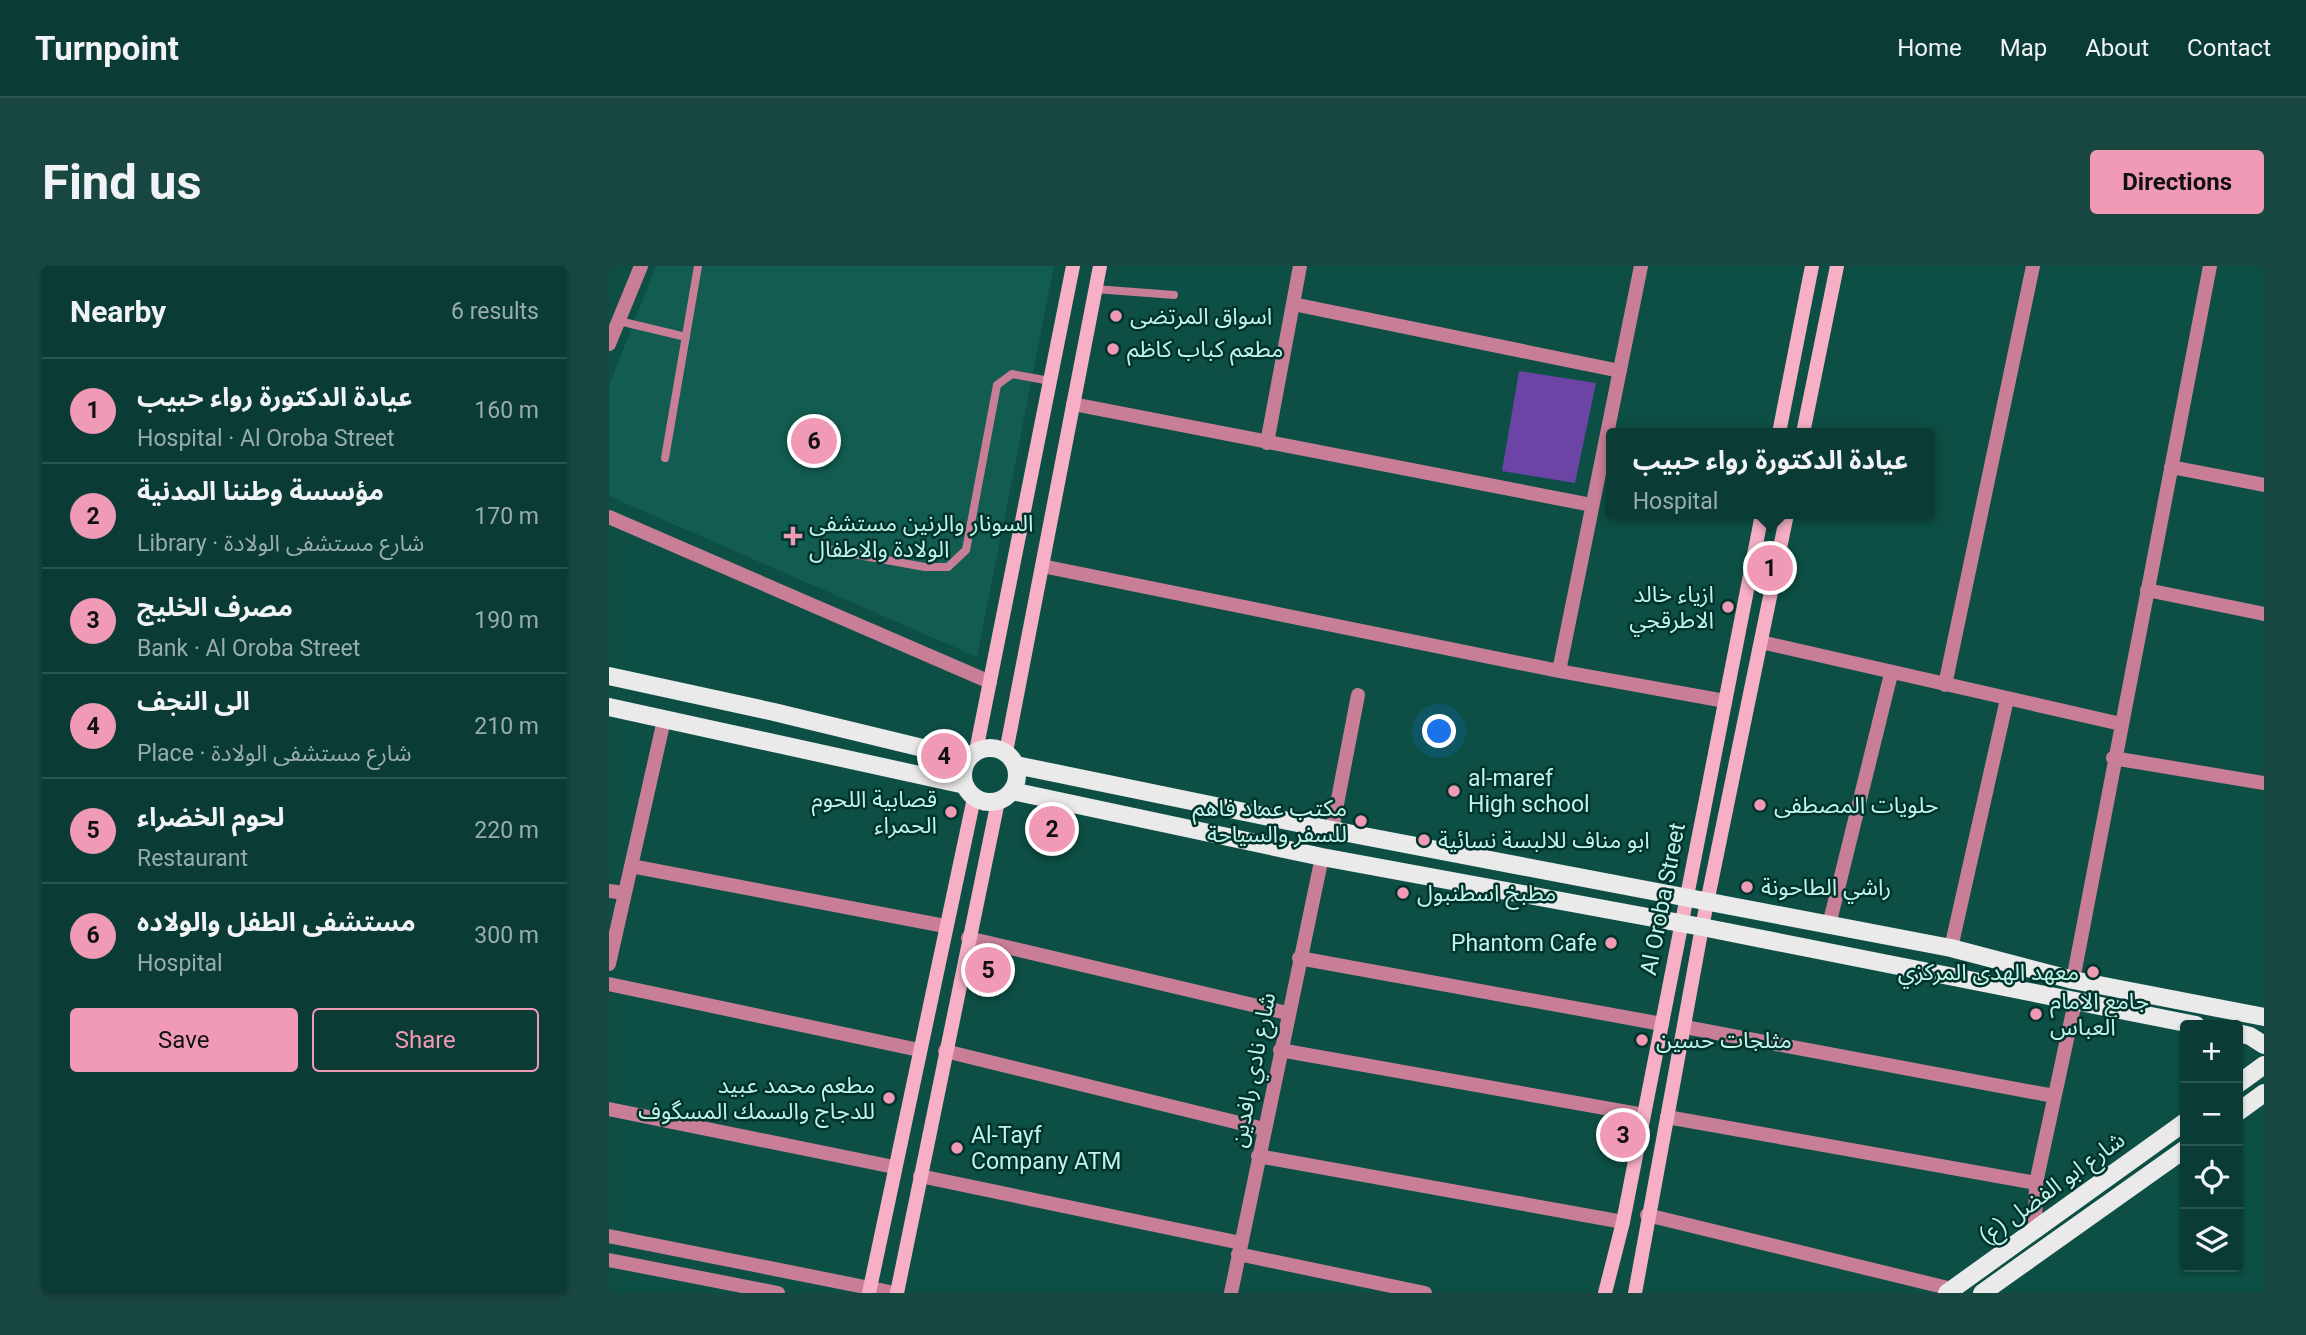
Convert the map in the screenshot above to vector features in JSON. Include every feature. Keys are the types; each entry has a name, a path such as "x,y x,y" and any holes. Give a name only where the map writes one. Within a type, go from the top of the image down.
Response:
{"main road":[{"path":"870,1291 970,792 963,779 972,755 990,682 1071,266"},
{"path":"896,1293 968,938 1005,796 1017,781 1011,759 1042,566 1100,266"},
{"path":"1780,428 1812,266"},
{"path":"1804,428 1837,266"},
{"name":"Al Oroba Street","path":"1605,1293 1623,1222 1761,519"},
{"name":"Al Oroba Street","path":"1635,1293 1647,1215 1702,927 1786,519"},
{"path":"609,676 972,755 993,748 1011,759 1332,830 1951,948 2073,980 2264,1017"},
{"path":"609,707 970,792 1005,796 1702,927 2180,1022"},
{"path":"2243,1035 2264,1045"},
{"path":"2239,1083 2264,1065"},
{"path":"2243,1108 2264,1093"},
{"name":"شارع ابو الفضل (ع)","path":"1949,1291 2180,1126"},
{"name":"شارع ابو الفضل (ع)","path":"1982,1293 2180,1153"}],"street":[{"path":"609,344 641,266"},
{"path":"1267,443 1300,266"},
{"path":"1608,428 1640,266"},
{"path":"1945,685 2033,266"},
{"path":"2073,980 2113,758 2210,266"},
{"path":"1293,304 1620,371"},
{"path":"1073,404 1592,505"},
{"path":"1559,671 1606,438"},
{"path":"2171,467 2264,485"},
{"path":"609,517 990,682"},
{"path":"1042,566 1559,671 1725,701"},
{"path":"2147,590 2264,614"},
{"path":"1761,642 1891,674 2121,724"},
{"path":"1829,925 1891,674"},
{"path":"1332,830 1358,695"},
{"path":"1951,948 2007,699"},
{"path":"609,964 664,720"},
{"path":"2113,758 2264,783"},
{"name":"شارع نادي رافدين","path":"1231,1293 1287,1013 1322,857"},
{"path":"631,866 944,926"},
{"path":"609,891 625,893"},
{"path":"968,938 1287,1013"},
{"path":"1299,958 1662,1024"},
{"path":"609,984 919,1050"},
{"path":"2035,1230 2036,1183 2075,1002"},
{"path":"1685,1027 2054,1096"},
{"path":"1280,1050 1644,1115"},
{"path":"945,1051 1264,1129"},
{"path":"609,1109 894,1167"},
{"path":"1667,1117 2036,1183"},
{"path":"1258,1156 1623,1222"},
{"path":"920,1176 1425,1293"},
{"path":"1647,1215 1949,1291"},
{"path":"609,1236 870,1291 896,1293"},
{"path":"609,1260 778,1293"}],"lane":[{"path":"665,458 698,266"},
{"path":"1095,289 1174,295"},
{"path":"619,321 686,337"},
{"path":"825,549 925,567 948,567 965,550 997,385 1011,374 1050,381"}],"shaded area":[{"path":"656,266 1054,266 977,657 609,496 609,386"},
{"path":"1519,371 1596,383 1575,483 1502,471"}],"place":[{"name":"اسواق المرتضى","path":"1116,316"},
{"name":"مطعم كباب كاظم","path":"1113,349"},
{"name":"مستشفى الطفل والولاده","path":"814,441"},
{"name":"السونار والرنين مستشفى الولادة والاطفال","path":"793,536"},
{"name":"عيادة الدكتورة رواء حبيب","path":"1770,568"},
{"name":"ازياء خالد الاطرقجي","path":"1728,607"},
{"name":"الى النجف","path":"944,756"},
{"name":"al-maref High school","path":"1454,791"},
{"name":"حلويات المصطفى","path":"1760,805"},
{"name":"قصابية اللحوم الحمراء","path":"951,812"},
{"name":"مكتب عماد فاهم للسفر والسياحة","path":"1361,821"},
{"name":"مؤسسة وطننا المدنية","path":"1052,829"},
{"name":"ابو مناف للالبسة نسائية","path":"1424,840"},
{"name":"راشي الطاحونة","path":"1747,887"},
{"name":"مطبخ اسطنبول","path":"1403,893"},
{"name":"Phantom Cafe","path":"1611,943"},
{"name":"لحوم الخضراء","path":"988,970"},
{"name":"معهد الهدى المركزي","path":"2093,972"},
{"name":"جامع الامام العباس","path":"2036,1014"},
{"name":"مثلجات حسين","path":"1642,1040"},
{"name":"مطعم محمد عبيد للدجاج والسمك المسگوف","path":"889,1098"},
{"name":"مصرف الخليج","path":"1623,1135"},
{"name":"Al-Tayf Company ATM","path":"957,1148"}]}
